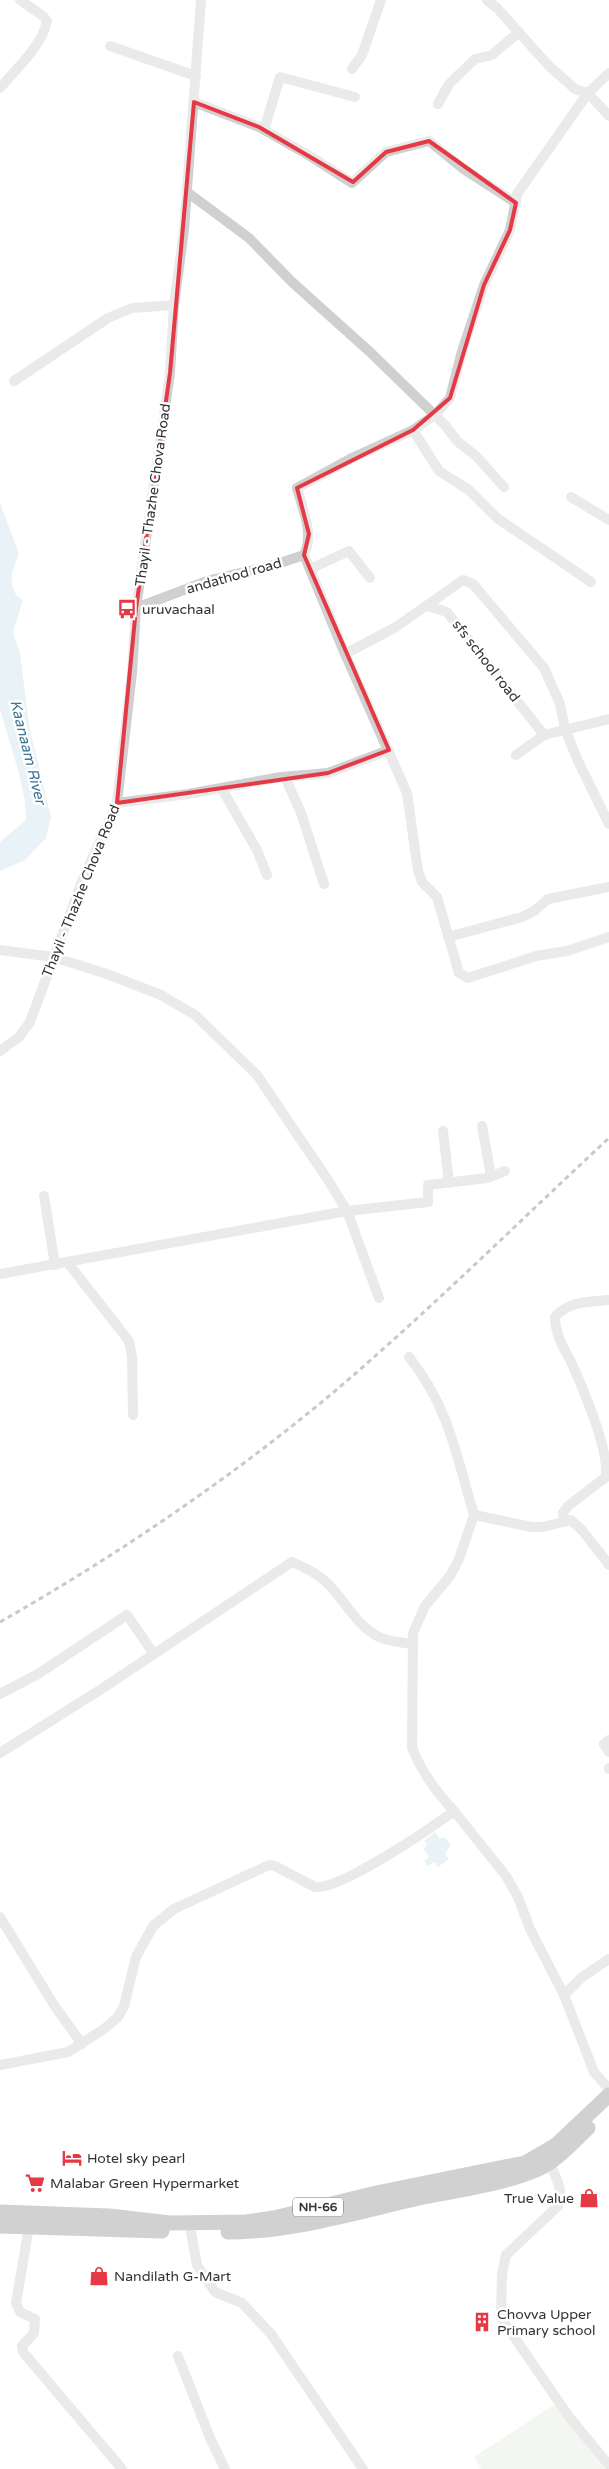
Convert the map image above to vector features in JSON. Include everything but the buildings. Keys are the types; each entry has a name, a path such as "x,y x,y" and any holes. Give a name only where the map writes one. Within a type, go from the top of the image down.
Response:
{"highway":[{"name":"NH-66","path":"0,2212 109,2216 170,2223 246,2222 274,2218 376,2193 525,2163 556,2146 609,2095"},
{"path":"0,2226 252,2232 304,2223 502,2180 536,2170 550,2163 572,2145 609,2109"}],"street":[{"path":"0,88 24,60 45,29 47,21 20,0"},
{"name":"Thayil - Thazhe Chova Road","path":"0,1051 19,1037 30,1022 82,881 117,802 132,673 136,608 169,383 174,305 187,192 201,0"},
{"path":"352,69 362,55 381,0"},
{"path":"487,0 498,8 549,66 575,89 588,93 609,116"},
{"path":"438,104 449,84 475,59 492,55 519,32"},
{"path":"110,46 196,76"},
{"path":"609,73 588,93 518,194 510,230 484,285 462,351 450,398 434,416 413,430 352,458 297,488 309,534 308,546 304,555 345,654 408,793 412,845 418,871 422,882 437,897 459,974 468,978 536,956 567,951 609,937"},
{"path":"264,130 280,77 355,97"},
{"path":"194,102 264,130 352,183 386,152 429,141 462,168 516,203"},
{"path":"187,192 250,238 292,282 370,352 445,425 457,442 476,456 504,487"},
{"path":"14,382 108,318 132,308 174,305"},
{"path":"413,430 439,471 469,490 497,518 591,582"},
{"path":"571,497 609,520"},
{"path":"310,569 349,551 370,578"},
{"name":"andathod road","path":"136,608 210,580 271,566 304,555"},
{"path":"345,654 396,627 463,580 473,584 544,668 560,704 565,729 578,761 609,824"},
{"name":"sfs school road","path":"428,606 447,612 544,735"},
{"path":"516,755 544,735 609,720"},
{"path":"117,802 222,789 227,786 285,776 328,773 389,750"},
{"path":"285,776 301,813 324,884"},
{"path":"222,789 257,850 267,875"},
{"path":"448,937 522,917 534,911 548,899 609,887"},
{"path":"0,950 53,957 104,973 161,996 196,1015 257,1075 347,1211 379,1298"},
{"path":"482,1126 492,1176"},
{"path":"444,1131 449,1183"},
{"path":"0,1274 347,1211 428,1202 428,1185 492,1176 505,1171"},
{"path":"44,1196 55,1265"},
{"path":"68,1263 129,1341 132,1357 133,1415"},
{"path":"564,1521 563,1513 568,1506 606,1477 608,1465 605,1448 584,1394 555,1329 555,1318 566,1307 582,1302 609,1300"},
{"path":"409,1357 436,1396 461,1465 474,1515 463,1549 450,1576 425,1606 416,1622 413,1644 412,1748 419,1766 433,1789 454,1811 506,1876 523,1907 530,1929 564,1995 594,2072 609,2089"},
{"path":"474,1515 532,1527 543,1527 571,1520 609,1565"},
{"path":"0,1753 292,1562 308,1568 327,1582 351,1613 377,1636 390,1641 413,1644"},
{"path":"0,1694 38,1674 127,1615 154,1654"},
{"path":"609,1740 604,1744 609,1752"},
{"path":"0,2065 68,2052 118,2017 124,2006 136,1957 147,1935 153,1926 174,1909 269,1865 275,1866 315,1887 322,1888 347,1879 454,1811"},
{"path":"0,1916 54,2005 82,2044"},
{"path":"564,1995 581,1978 609,1959"},
{"path":"550,2163 562,2195 558,2206 506,2255 502,2274 501,2318 570,2418 609,2465"},
{"path":"29,2227 16,2303 20,2312 35,2319 34,2333 22,2346 23,2352 122,2469"},
{"path":"191,2232 197,2265 215,2292 242,2303 271,2334 363,2469"},
{"path":"178,2356 210,2438 226,2469"}],"highlighted area":[{"path":"194,102 259,127 353,182 386,152 429,141 516,203 510,230 484,285 450,398 413,430 297,488 309,534 304,555 389,750 328,773 117,803 136,608 170,373"}],"shaded area":[{"path":"555,2404 605,2469 481,2469 474,2457"}],"water":[{"name":"Kaanaam River","path":"0,503 19,554 12,573 12,585 16,595 23,600 13,632 20,653 29,726 51,817 46,838 25,860 0,871 0,842 26,820 20,777 0,709"},
{"path":"435,1832 440,1839 444,1837 451,1845 445,1854 449,1859 438,1867 434,1862 428,1866 424,1861 429,1857 423,1849 427,1845 424,1841"}],"railway":[{"path":"0,1622 92,1567 184,1506 315,1408 420,1315 609,1138"}],"place":[{"name":"uruvachaal","path":"127,609"},
{"name":"Hotel sky pearl","path":"72,2158"},
{"name":"Malabar Green Hypermarket","path":"35,2183"},
{"name":"True Value","path":"589,2198"},
{"name":"Nandilath G-Mart","path":"99,2276"},
{"name":"Chovva Upper Primary school","path":"482,2322"}]}
